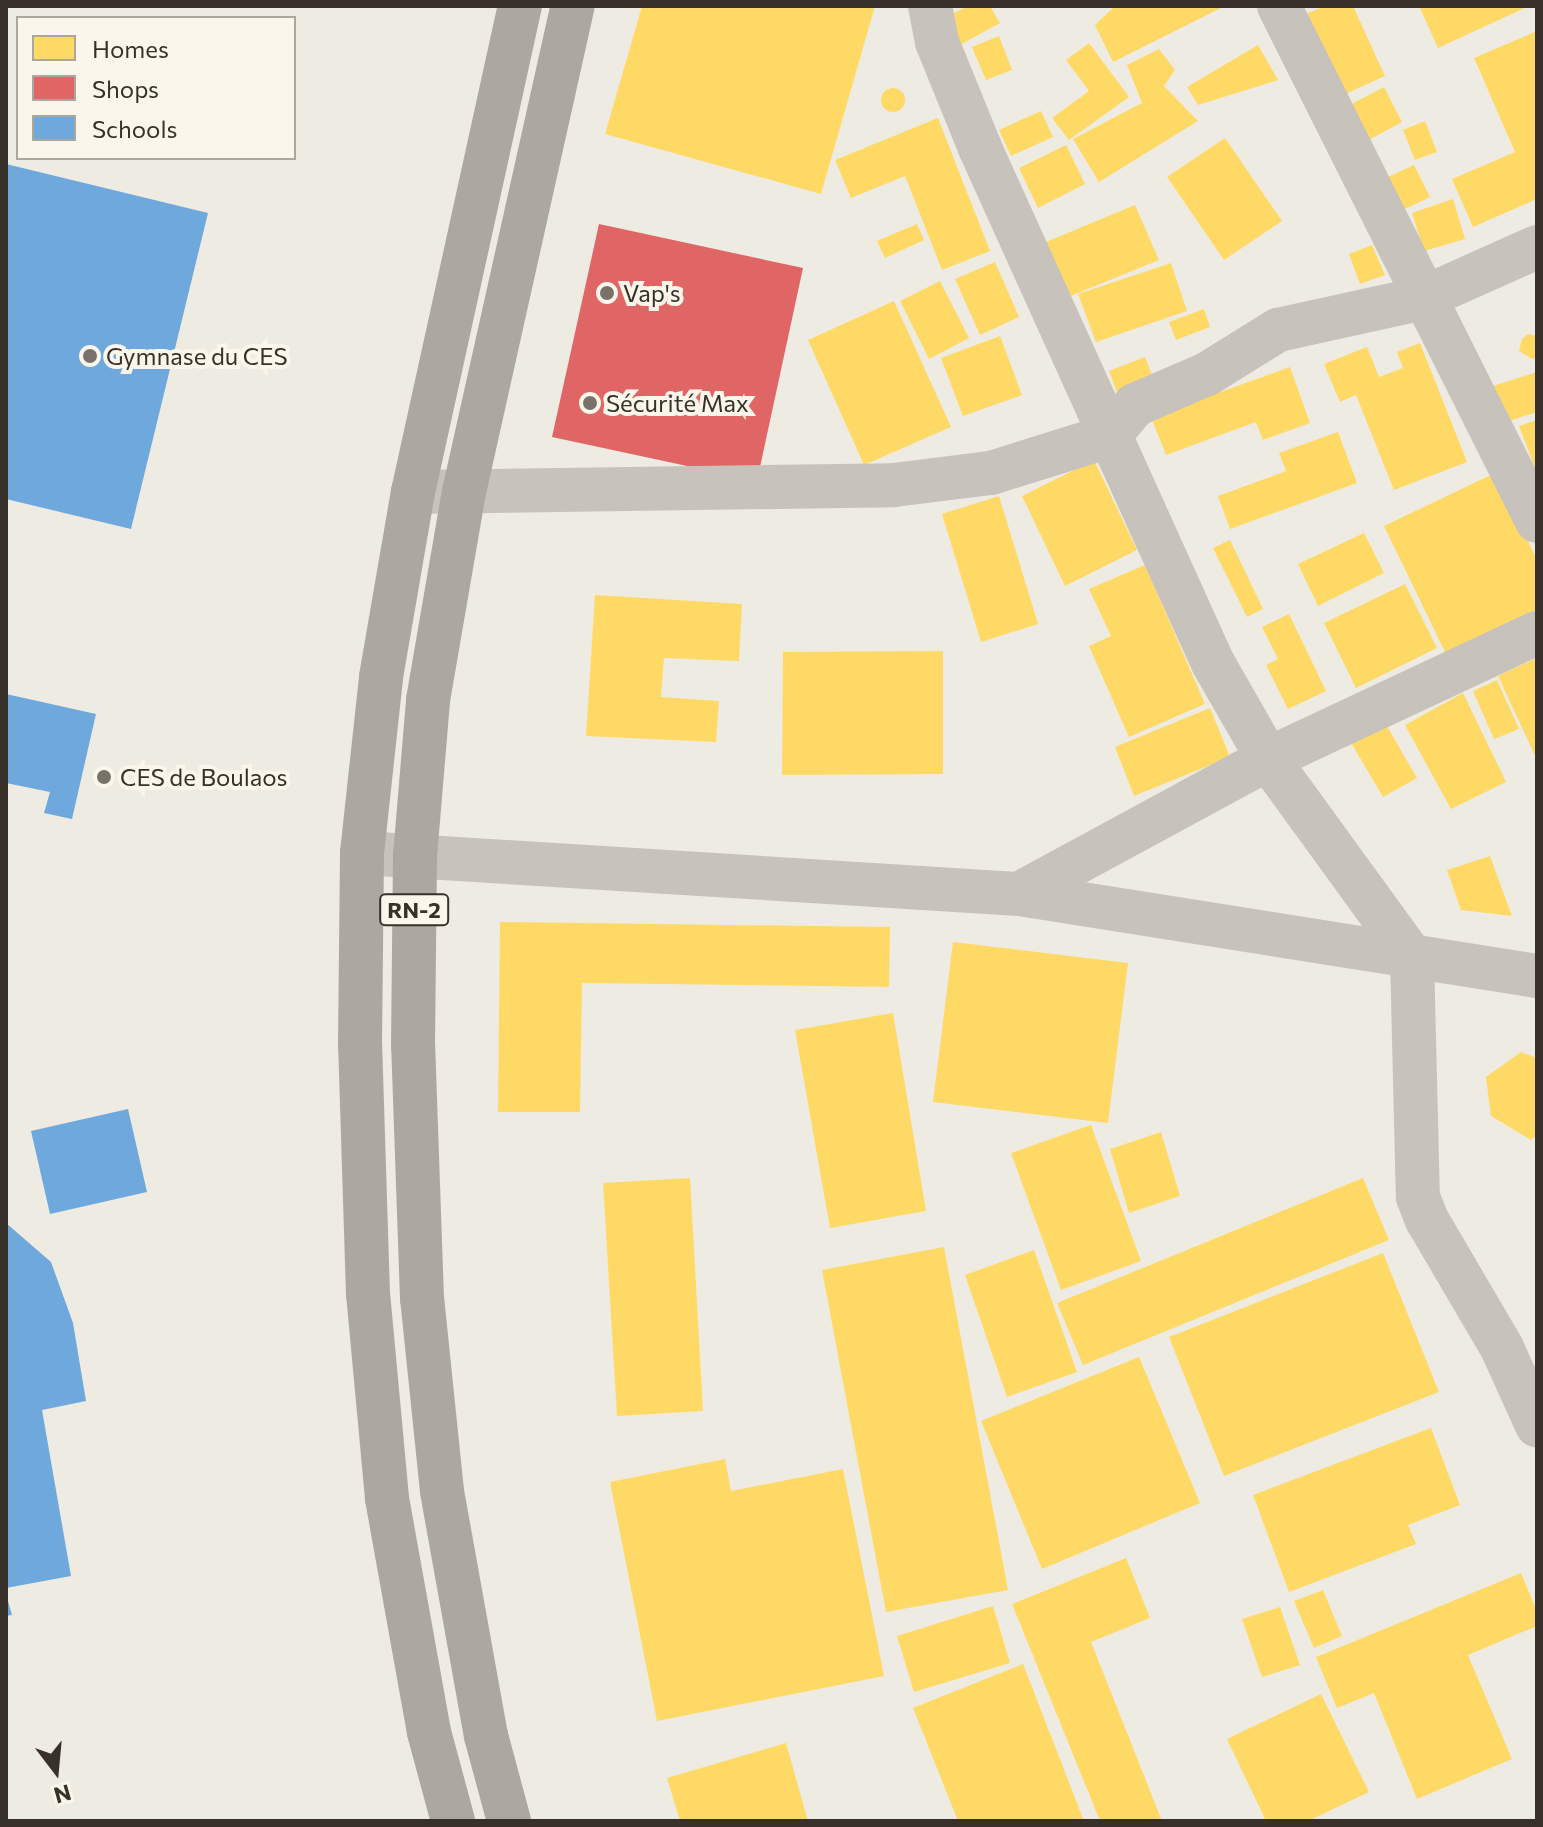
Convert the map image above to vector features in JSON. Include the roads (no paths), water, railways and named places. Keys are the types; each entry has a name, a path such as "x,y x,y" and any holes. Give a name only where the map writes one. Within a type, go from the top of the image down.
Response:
{"main road":[{"name":"RN-2","path":"453,1821 429,1732 387,1498 368,1295 360,1045 362,853 381,677 413,492 520,6"},
{"name":"RN-2","path":"509,1821 486,1736 442,1491 422,1299 413,1046 415,856 428,700 464,492 573,6"}],"street":[{"path":"930,6 937,42 980,148 1213,663 1268,759 1412,957 1418,1197 1427,1220 1502,1348 1537,1425"},
{"path":"1279,6 1537,521"},
{"path":"413,492 894,485 991,473 1109,436 1135,405 1207,374 1278,330 1423,298 1537,247"},
{"path":"1019,894 1268,759 1537,633"},
{"path":"362,853 1019,894 1537,976"}],"place":[{"name":"Vap's","path":"607,293"},
{"name":"Gymnase du CES","path":"90,356"},
{"name":"Sécurité Max","path":"590,403"},
{"name":"CES de Boulaos","path":"104,777"}]}
